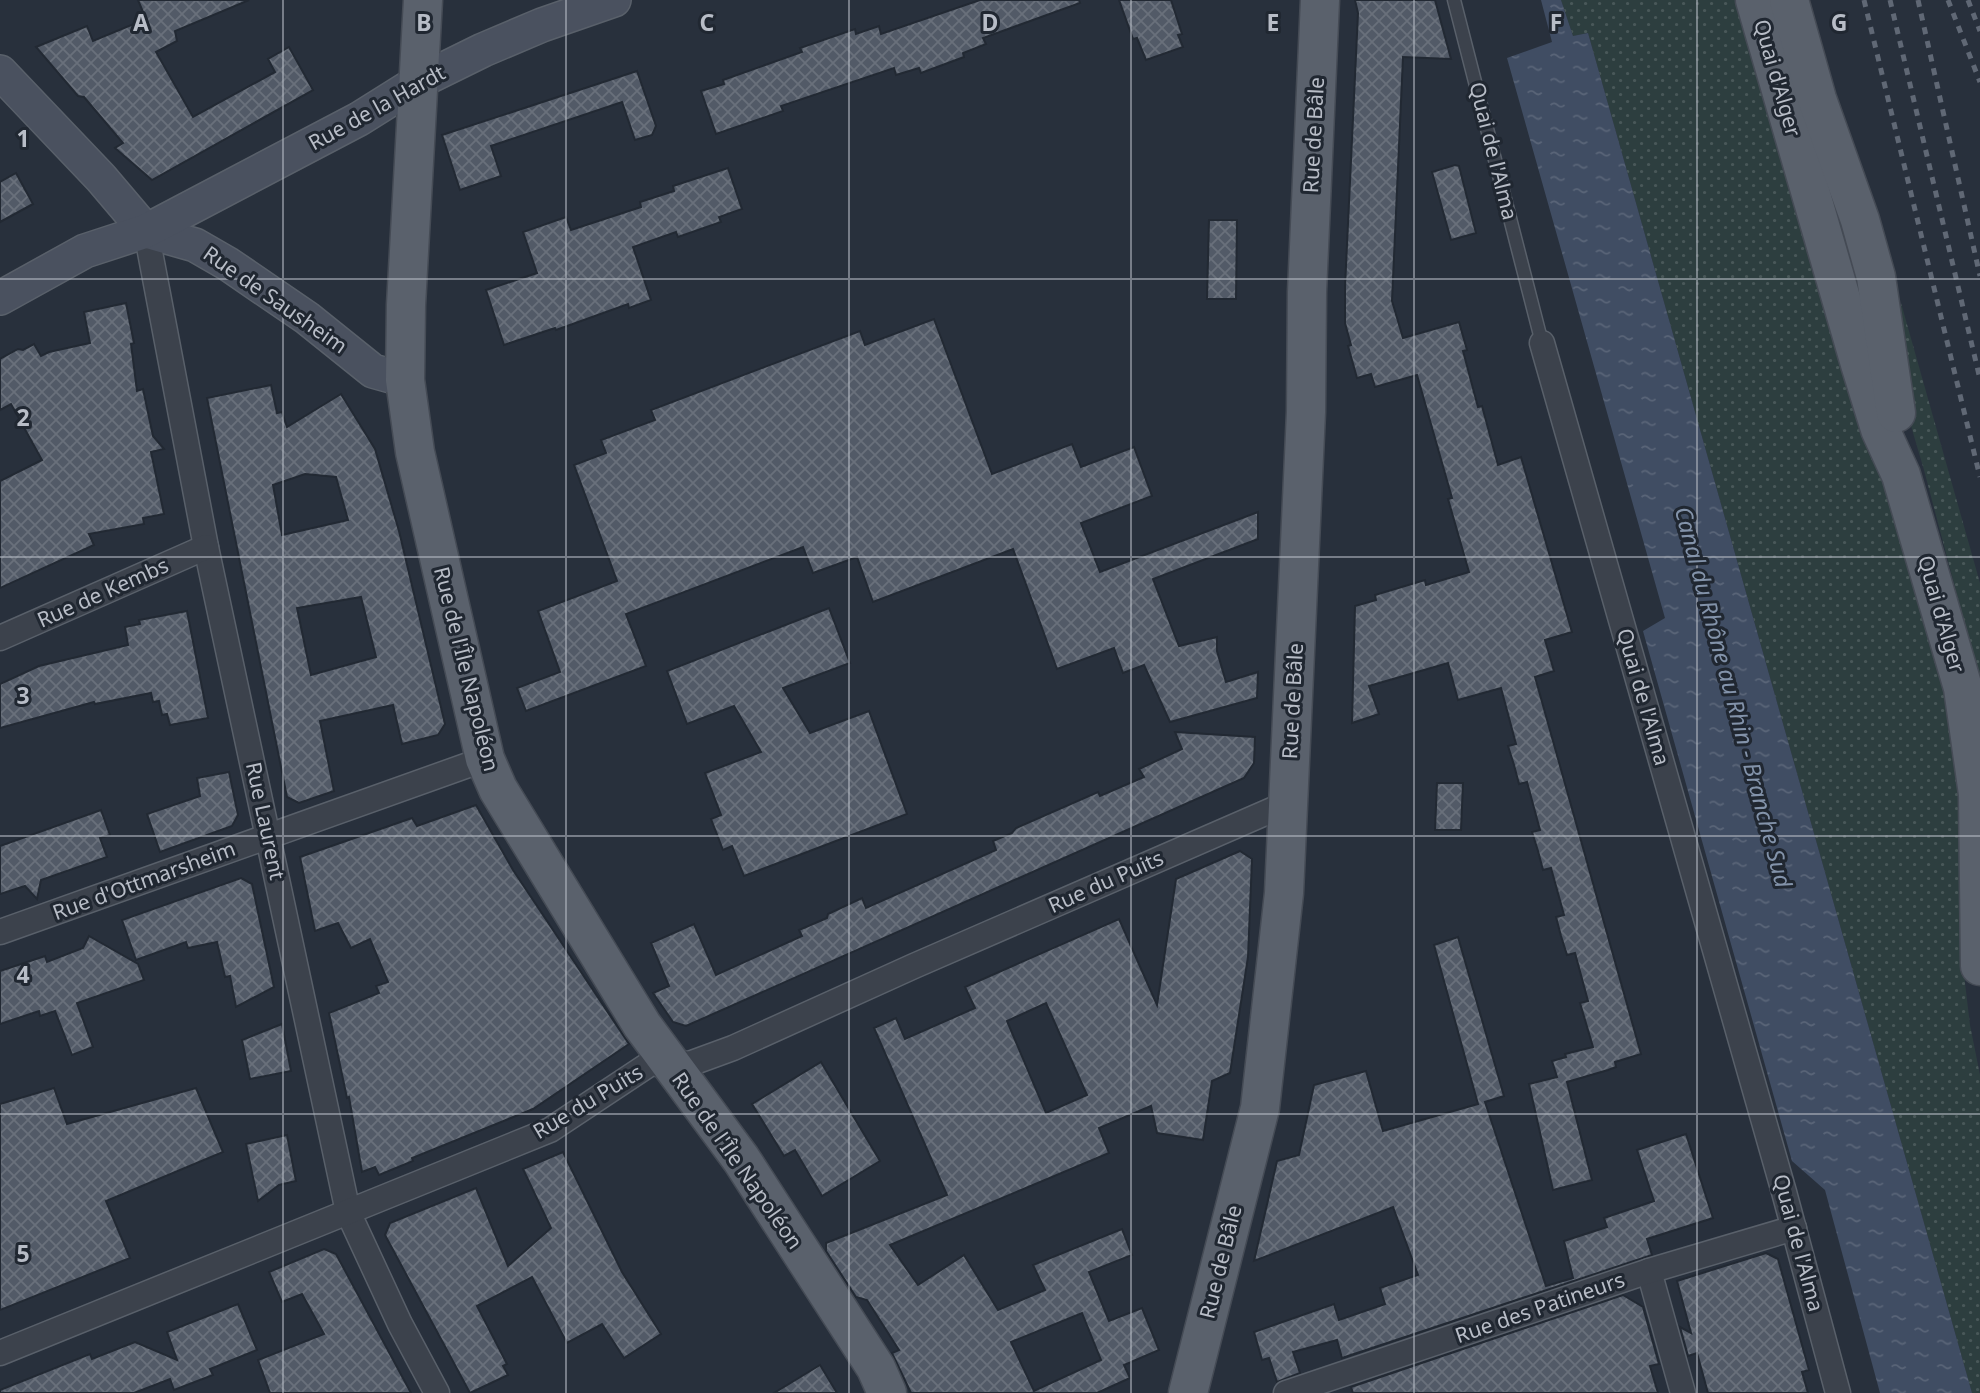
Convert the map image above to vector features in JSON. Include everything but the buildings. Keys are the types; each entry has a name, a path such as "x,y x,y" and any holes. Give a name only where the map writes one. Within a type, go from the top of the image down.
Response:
{"main road":[{"name":"Rue de l'Île Napoléon","path":"423,0 406,305 405,380 415,452 485,759 498,789 642,1024 741,1159 876,1368 887,1393"},
{"name":"Rue de la Hardt","path":"0,298 85,251 146,231 359,120 418,82 483,50 541,25 614,0"},
{"name":"Rue de Bâle","path":"1188,1393 1260,1108 1284,893 1306,412 1307,292 1320,0"},
{"name":"Quai d'Alger","path":"1755,0 1880,429 1901,475 1963,688 1978,794 1980,966"},
{"name":"Quai d'Alger","path":"1789,0 1817,99 1860,220 1876,278 1900,431 1901,475"},
{"path":"0,72 101,178 146,231"},
{"name":"Rue de Sausheim","path":"146,231 195,245 228,264 307,318 373,370 405,380"}],"street":[{"name":"Rue Laurent","path":"146,231 206,547 348,1212 400,1324 437,1393"},
{"name":"Quai de l'Alma","path":"1542,343 1794,1228 1838,1393"},
{"name":"Rue de Kembs","path":"0,638 206,547"},
{"name":"Rue d'Ottmarsheim","path":"0,932 485,759"},
{"name":"Rue du Puits","path":"0,1353 550,1130 652,1063 671,1066 692,1063 733,1048 1289,803"},
{"name":"Rue des Patineurs","path":"1286,1393 1649,1271 1794,1228"},
{"path":"1649,1271 1683,1393"}],"lane":[{"name":"Quai de l'Alma","path":"1454,0 1542,343"}],"shaded area":[{"path":"1561,0 1745,0 1855,365 1958,740 1965,983 1980,1075 1980,1393 1972,1393 1588,33 1573,36"},
{"path":"1901,303 1980,583 1980,682 1906,409 1898,358"}],"water":[{"name":"Canal du Rhône au Rhin - Branche Sud","path":"1541,0 1561,0 1573,36 1588,33 1972,1393 1880,1393 1825,1190 1792,1161 1643,631 1665,618 1507,58 1552,42"}],"railway":[{"path":"1864,0 1980,477"},
{"path":"1890,0 1980,379"},
{"path":"1918,0 1980,276"},
{"path":"1948,0 1980,82"},
{"path":"1968,0 1980,31"}]}
